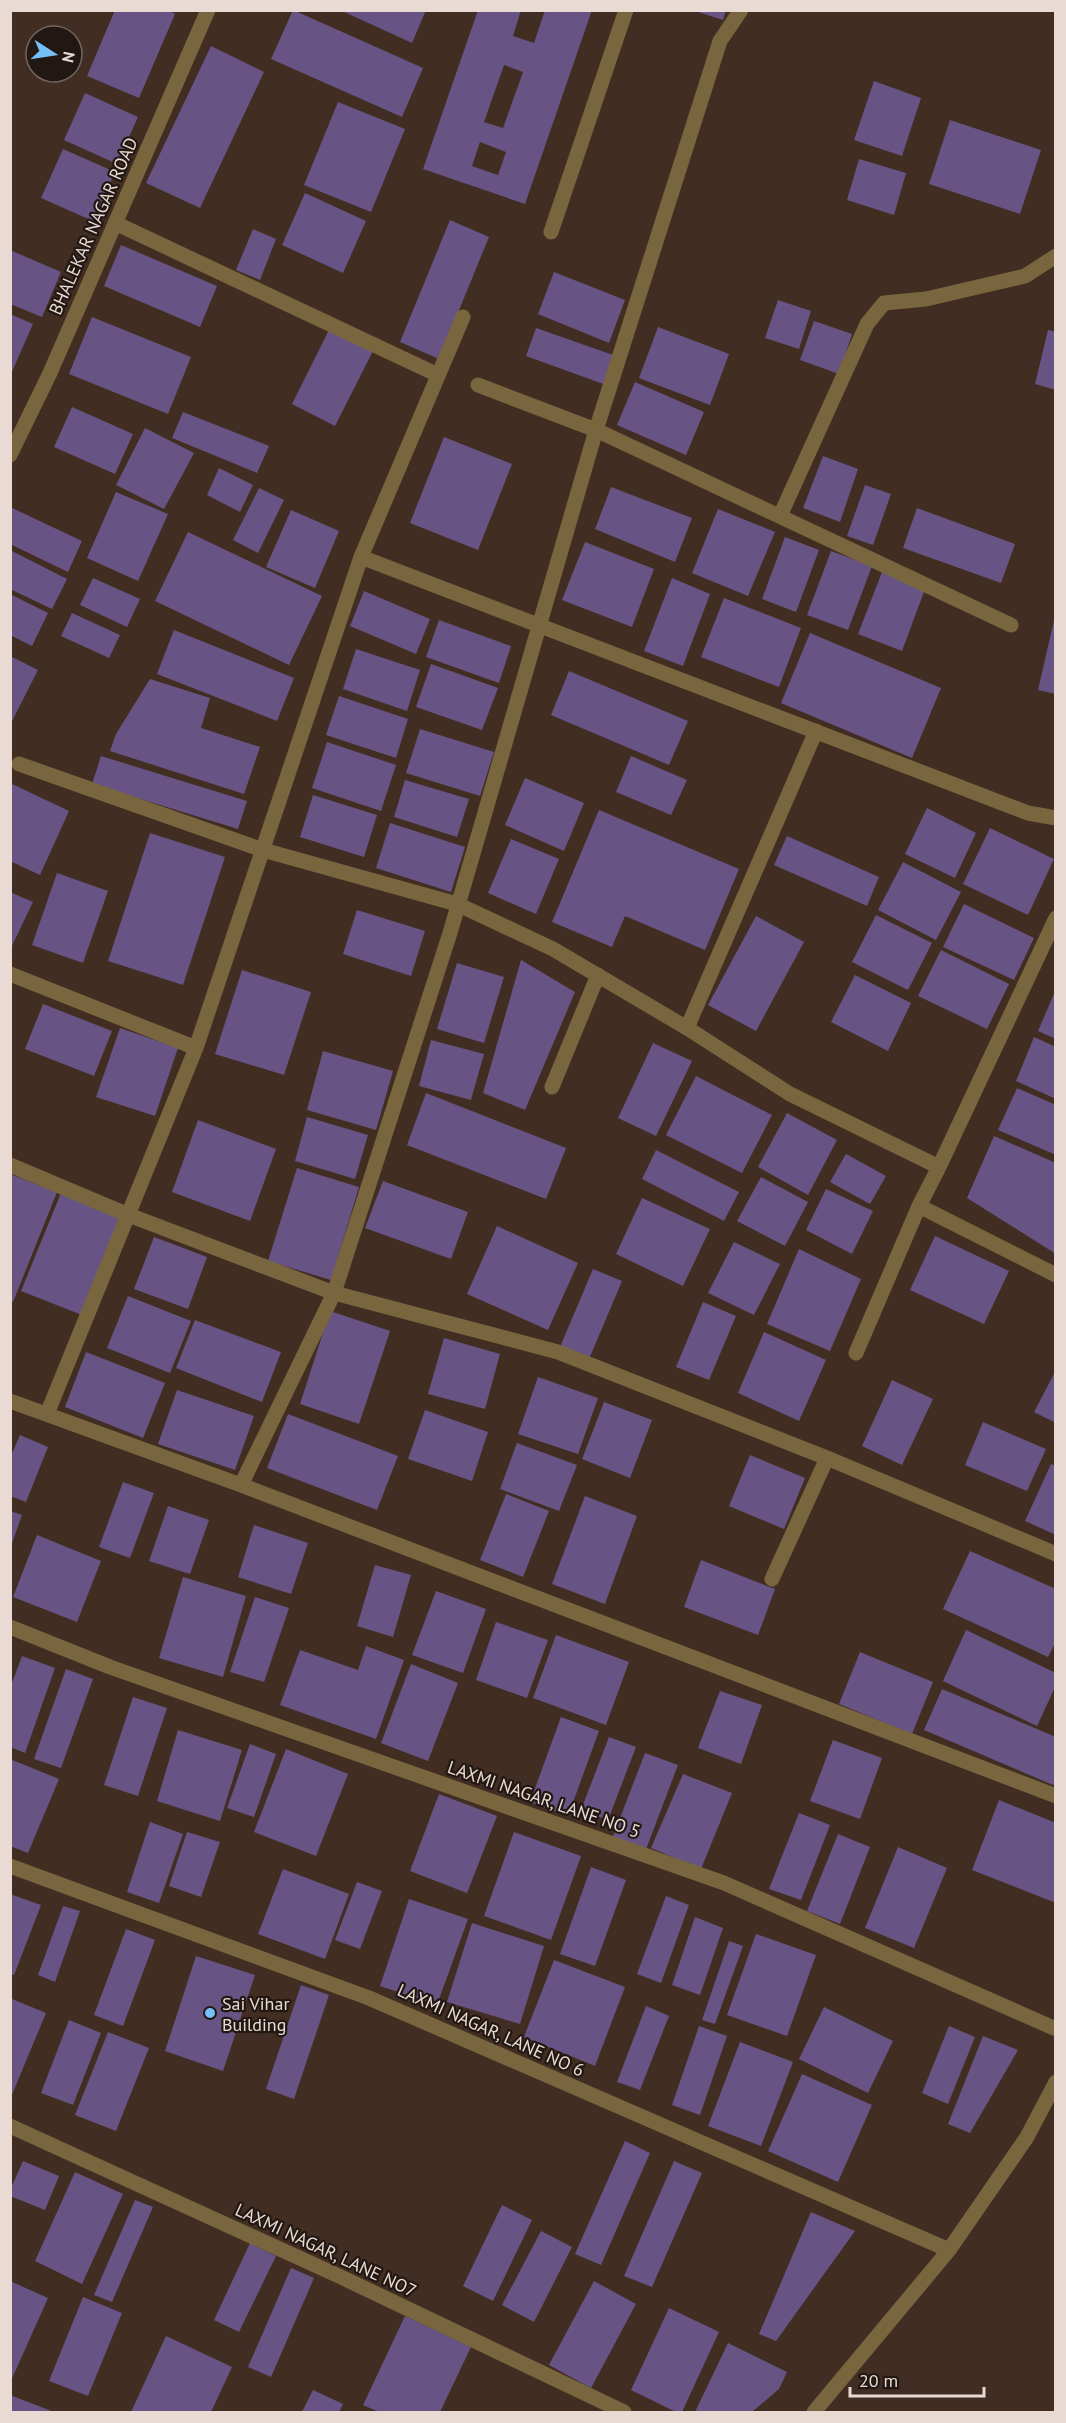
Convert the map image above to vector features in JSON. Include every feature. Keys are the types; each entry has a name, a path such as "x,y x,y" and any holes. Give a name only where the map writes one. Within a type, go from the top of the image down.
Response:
{"street":[{"name":"BHALEKAR NAGAR ROAD","path":"10,455 50,372 208,10"},
{"path":"551,232 626,10"},
{"path":"241,1485 334,1293 450,933 596,430 720,41 741,10"},
{"path":"115,223 438,375"},
{"path":"780,516 867,324 884,303 926,299 1025,276 1056,256"},
{"path":"47,1414 126,1214 196,1048 361,557 463,317"},
{"path":"478,385 596,430 1011,624"},
{"path":"361,557 1028,813 1056,818"},
{"path":"687,1028 816,731"},
{"path":"19,764 263,850 457,904 553,949 687,1028 790,1094 939,1167"},
{"path":"856,1353 919,1206 1056,918"},
{"path":"10,974 196,1048"},
{"path":"552,1087 598,975"},
{"path":"10,1165 126,1214 334,1293 558,1352 827,1458 1056,1554"},
{"path":"919,1206 1056,1275"},
{"path":"10,1401 241,1485 1056,1796"},
{"path":"772,1579 827,1458"},
{"name":"LAXMI NAGAR, LANE NO 5","path":"10,1627 121,1671 724,1883 1056,2029"},
{"name":"LAXMI NAGAR, LANE NO 6","path":"10,1866 369,1998 949,2250"},
{"path":"814,2412 949,2250 1027,2137 1056,2082"},
{"name":"LAXMI NAGAR, LANE NO7","path":"10,2126 341,2277 624,2412"}],"building":[{"path":"115,10 168,10 175,14 139,98 87,76"},
{"path":"293,10 423,68 402,117 271,59"},
{"path":"340,10 426,10 412,43"},
{"path":"478,10 521,10 513,36 534,43 545,10 592,10 525,204 423,169","holes":["504,65 523,72 503,128 484,122","480,142 506,152 498,175 472,166"]},
{"path":"692,10 726,10 723,20"},
{"path":"211,46 264,72 200,208 146,183"},
{"path":"874,81 921,98 902,156 854,140"},
{"path":"85,93 138,117 117,164 64,140"},
{"path":"338,102 405,129 371,212 304,185"},
{"path":"950,120 1041,150 1020,214 929,184"},
{"path":"63,149 115,172 93,221 41,198"},
{"path":"859,159 906,173 894,215 847,200"},
{"path":"305,193 366,221 343,273 282,245"},
{"path":"450,220 489,237 439,359 400,342"},
{"path":"253,229 276,239 260,280 236,270"},
{"path":"121,245 217,286 200,327 104,286"},
{"path":"10,250 61,272 42,317 10,304"},
{"path":"554,272 625,300 609,343 538,314"},
{"path":"778,300 811,311 799,349 765,338"},
{"path":"10,314 33,324 10,376"},
{"path":"92,317 191,357 168,414 69,374"},
{"path":"814,321 852,334 839,374 800,360"},
{"path":"658,327 729,354 710,405 639,378"},
{"path":"536,328 616,356 606,385 526,356"},
{"path":"329,330 373,351 335,426 292,404"},
{"path":"1048,330 1056,332 1056,390 1035,384"},
{"path":"635,382 704,412 686,455 617,425"},
{"path":"72,407 133,434 115,474 54,447"},
{"path":"183,412 269,446 257,473 172,438"},
{"path":"145,428 194,453 164,509 116,485"},
{"path":"444,437 512,464 478,550 410,523"},
{"path":"823,456 858,469 840,522 803,508"},
{"path":"219,468 253,485 240,512 207,495"},
{"path":"865,485 891,494 873,545 847,536"},
{"path":"611,487 692,518 675,562 595,529"},
{"path":"259,488 284,500 258,553 233,540"},
{"path":"116,492 168,514 138,581 87,558"},
{"path":"10,507 82,541 68,572 10,544"},
{"path":"917,508 1015,544 1001,583 903,548"},
{"path":"718,509 775,532 748,596 692,573"},
{"path":"291,510 339,531 315,588 266,567"},
{"path":"188,532 322,596 289,665 155,601"},
{"path":"785,537 819,550 796,612 762,599"},
{"path":"585,542 654,569 632,627 562,600"},
{"path":"10,550 67,579 52,609 10,589"},
{"path":"831,551 872,566 848,630 807,615"},
{"path":"882,572 925,589 902,651 858,634"},
{"path":"93,578 140,599 127,627 80,605"},
{"path":"672,578 710,594 683,666 644,651"},
{"path":"364,591 430,619 416,654 350,626"},
{"path":"10,594 48,613 32,646 10,635"},
{"path":"724,598 801,628 779,687 701,657"},
{"path":"72,613 120,635 109,658 61,636"},
{"path":"1056,616 1056,694 1038,690"},
{"path":"439,620 511,646 499,683 426,657"},
{"path":"174,630 294,678 277,721 157,674"},
{"path":"810,633 941,688 912,758 781,703"},
{"path":"356,649 420,670 407,711 343,689"},
{"path":"10,656 38,670 10,725"},
{"path":"431,664 498,688 482,730 416,707"},
{"path":"569,671 688,721 669,765 551,715"},
{"path":"150,679 210,698 201,728 260,747 244,794 110,751 116,734"},
{"path":"339,696 408,719 396,758 326,735"},
{"path":"420,729 494,752 480,796 406,773"},
{"path":"327,742 396,765 381,811 312,788"},
{"path":"101,756 247,801 238,829 92,784"},
{"path":"631,756 687,780 671,815 616,792"},
{"path":"525,778 584,803 564,851 505,825"},
{"path":"405,780 469,799 457,837 394,817"},
{"path":"10,783 69,811 40,875 10,861"},
{"path":"313,795 377,815 364,857 300,837"},
{"path":"927,808 976,833 955,878 905,854"},
{"path":"599,810 739,869 705,950 625,916 612,947 552,922"},
{"path":"390,823 465,847 451,892 376,868"},
{"path":"990,828 1054,859 1028,915 963,884"},
{"path":"150,833 225,857 183,985 108,961"},
{"path":"787,836 879,877 867,906 774,865"},
{"path":"511,839 559,859 536,914 488,893"},
{"path":"903,862 961,892 936,940 878,910"},
{"path":"57,873 108,891 83,963 32,945"},
{"path":"10,892 33,902 10,950"},
{"path":"964,904 1034,938 1014,980 943,947"},
{"path":"357,910 425,931 411,976 343,954"},
{"path":"876,915 932,943 908,990 852,962"},
{"path":"756,916 804,942 756,1031 708,1005"},
{"path":"941,950 1009,984 987,1029 918,996"},
{"path":"521,960 575,992 525,1110 483,1093"},
{"path":"457,963 504,977 484,1043 437,1029"},
{"path":"242,970 311,992 284,1075 215,1054"},
{"path":"855,975 911,1003 888,1051 831,1022"},
{"path":"1056,989 1056,1039 1038,1031"},
{"path":"43,1004 112,1031 94,1076 25,1049"},
{"path":"120,1028 178,1048 155,1116 96,1097"},
{"path":"1034,1037 1056,1047 1056,1099 1016,1081"},
{"path":"431,1040 484,1054 471,1100 419,1086"},
{"path":"653,1043 692,1061 656,1136 618,1118"},
{"path":"323,1051 393,1071 376,1130 307,1110"},
{"path":"696,1076 772,1115 742,1173 666,1135"},
{"path":"1017,1088 1056,1105 1056,1155 998,1130"},
{"path":"426,1093 566,1148 546,1199 407,1145"},
{"path":"787,1113 837,1140 808,1195 758,1167"},
{"path":"307,1117 368,1135 355,1179 295,1161"},
{"path":"198,1120 276,1149 250,1221 172,1192"},
{"path":"994,1136 1056,1163 1056,1254 967,1198"},
{"path":"656,1150 739,1192 724,1221 642,1179"},
{"path":"846,1154 886,1176 870,1204 830,1182"},
{"path":"297,1168 359,1187 331,1280 268,1261"},
{"path":"10,1174 57,1192 13,1302 10,1301"},
{"path":"761,1177 808,1202 785,1246 737,1221"},
{"path":"383,1181 468,1212 451,1259 365,1228"},
{"path":"826,1189 873,1211 852,1254 806,1230"},
{"path":"61,1193 121,1217 82,1315 21,1291"},
{"path":"642,1198 710,1229 683,1286 616,1254"},
{"path":"497,1226 578,1263 548,1330 467,1294"},
{"path":"935,1236 1009,1271 984,1324 910,1290"},
{"path":"154,1237 207,1257 188,1309 134,1289"},
{"path":"734,1242 780,1264 754,1315 708,1293"},
{"path":"799,1249 861,1279 830,1351 767,1324"},
{"path":"593,1269 622,1281 589,1359 560,1347"},
{"path":"128,1296 191,1321 170,1373 107,1348"},
{"path":"703,1302 736,1316 709,1380 676,1367"},
{"path":"330,1311 390,1331 359,1424 300,1404"},
{"path":"195,1320 281,1352 262,1402 176,1368"},
{"path":"764,1332 826,1360 799,1421 738,1393"},
{"path":"444,1338 500,1354 485,1409 428,1394"},
{"path":"86,1352 165,1383 143,1438 65,1407"},
{"path":"1056,1370 1056,1423 1034,1412"},
{"path":"538,1377 598,1398 578,1454 518,1434"},
{"path":"892,1380 933,1399 902,1465 862,1446"},
{"path":"177,1390 254,1416 235,1470 158,1444"},
{"path":"604,1402 652,1420 630,1478 582,1459"},
{"path":"425,1410 488,1432 472,1481 408,1459"},
{"path":"288,1414 398,1456 377,1510 267,1468"},
{"path":"983,1422 1046,1449 1027,1491 965,1465"},
{"path":"20,1435 48,1447 26,1502 10,1496 10,1458"},
{"path":"517,1443 577,1465 559,1511 500,1489"},
{"path":"750,1455 805,1478 784,1529 729,1506"},
{"path":"1051,1464 1056,1466 1056,1535 1025,1521"},
{"path":"123,1482 154,1493 130,1558 99,1547"},
{"path":"506,1494 549,1511 523,1577 480,1560"},
{"path":"585,1496 637,1516 605,1604 552,1584"},
{"path":"168,1506 209,1520 190,1574 149,1561"},
{"path":"10,1511 22,1515 11,1546 10,1546"},
{"path":"254,1525 308,1543 291,1594 238,1577"},
{"path":"37,1535 101,1561 77,1622 13,1597"},
{"path":"970,1551 1056,1589 1056,1641 1048,1657 943,1609"},
{"path":"701,1560 775,1589 758,1635 684,1607"},
{"path":"375,1565 411,1575 393,1637 357,1626"},
{"path":"183,1577 246,1596 223,1677 159,1658"},
{"path":"436,1591 486,1609 463,1673 412,1655"},
{"path":"255,1597 289,1608 264,1682 230,1672"},
{"path":"496,1622 548,1640 527,1698 476,1680"},
{"path":"966,1630 1056,1673 1056,1685 1037,1726 943,1681"},
{"path":"556,1635 629,1662 606,1725 533,1698"},
{"path":"366,1646 404,1660 376,1739 280,1705 300,1650 358,1670"},
{"path":"860,1652 933,1682 912,1734 839,1704"},
{"path":"22,1656 55,1668 25,1753 10,1747 10,1688"},
{"path":"411,1664 458,1683 428,1761 381,1743"},
{"path":"66,1669 93,1679 61,1768 34,1759"},
{"path":"942,1689 1056,1737 1056,1780 1053,1785 924,1730"},
{"path":"720,1691 762,1705 741,1764 698,1748"},
{"path":"133,1697 167,1708 138,1796 104,1785"},
{"path":"561,1717 599,1731 568,1816 530,1802"},
{"path":"178,1730 242,1750 220,1821 157,1801"},
{"path":"609,1737 636,1747 608,1820 581,1810"},
{"path":"833,1740 882,1758 860,1819 810,1801"},
{"path":"250,1744 276,1754 254,1817 227,1808"},
{"path":"286,1749 348,1774 316,1856 254,1832"},
{"path":"645,1753 678,1765 645,1852 612,1839"},
{"path":"10,1759 59,1779 28,1853 10,1846"},
{"path":"683,1774 732,1793 701,1869 651,1848"},
{"path":"439,1794 497,1816 467,1893 410,1871"},
{"path":"999,1800 1056,1823 1056,1903 972,1870"},
{"path":"799,1813 830,1825 801,1900 769,1889"},
{"path":"150,1822 183,1834 159,1903 127,1892"},
{"path":"187,1832 220,1842 201,1897 169,1886"},
{"path":"514,1832 581,1856 551,1940 484,1916"},
{"path":"838,1834 870,1847 840,1924 807,1911"},
{"path":"898,1847 947,1868 914,1948 865,1928"},
{"path":"591,1867 626,1880 595,1966 560,1954"},
{"path":"283,1869 349,1894 325,1959 258,1934"},
{"path":"357,1882 382,1891 360,1949 335,1940"},
{"path":"10,1894 41,1905 14,1975 10,1974"},
{"path":"666,1896 689,1905 661,1983 637,1974"},
{"path":"409,1899 468,1919 437,2005 380,1986"},
{"path":"63,1906 80,1911 55,1982 38,1975"},
{"path":"695,1917 723,1928 700,1995 672,1985"},
{"path":"472,1923 544,1946 520,2024 447,2002"},
{"path":"126,1929 155,1940 123,2026 94,2015"},
{"path":"756,1934 816,1955 787,2036 727,2015"},
{"path":"729,1941 743,1946 715,2024 702,2020"},
{"name":"Sai Vihar Building","path":"196,1956 255,1975 223,2071 165,2051"},
{"path":"554,1960 625,1987 595,2066 524,2037"},
{"path":"301,1985 329,1995 294,2099 266,2089"},
{"path":"12,1999 46,2013 11,2097 10,2004"},
{"path":"646,2006 669,2016 640,2090 617,2082"},
{"path":"824,2007 893,2041 868,2093 799,2059"},
{"path":"69,2020 101,2033 73,2105 41,2093"},
{"path":"699,2026 727,2036 700,2115 672,2105"},
{"path":"949,2026 975,2037 948,2104 922,2093"},
{"path":"108,2032 149,2048 116,2131 75,2115"},
{"path":"983,2036 1018,2050 970,2133 948,2124"},
{"path":"740,2042 793,2062 761,2146 708,2126"},
{"path":"802,2074 872,2105 838,2182 768,2151"},
{"path":"625,2141 650,2153 601,2265 575,2254"},
{"path":"23,2161 59,2176 45,2210 10,2196 10,2190"},
{"path":"674,2161 702,2173 652,2287 624,2276"},
{"path":"75,2172 123,2194 82,2284 35,2261"},
{"path":"135,2200 153,2207 112,2302 94,2295"},
{"path":"502,2205 532,2220 493,2301 463,2286"},
{"path":"811,2212 855,2231 776,2341 759,2334"},
{"path":"541,2231 572,2247 534,2322 502,2305"},
{"path":"250,2243 276,2256 239,2332 214,2320"},
{"path":"291,2268 314,2278 271,2377 248,2367"},
{"path":"10,2281 48,2298 10,2383"},
{"path":"594,2281 636,2304 591,2388 549,2365"},
{"path":"83,2297 122,2313 88,2396 49,2381"},
{"path":"669,2308 719,2332 682,2412 676,2412 631,2390"},
{"path":"405,2316 471,2347 440,2412 379,2412 363,2405"},
{"path":"166,2336 232,2367 211,2412 131,2412"},
{"path":"728,2343 787,2372 779,2389 752,2412 695,2412"},
{"path":"313,2390 343,2404 339,2412 302,2412"},
{"path":"10,2395 54,2412 10,2412"}],"place":[{"name":"Sai Vihar Building","path":"210,2013"}]}
